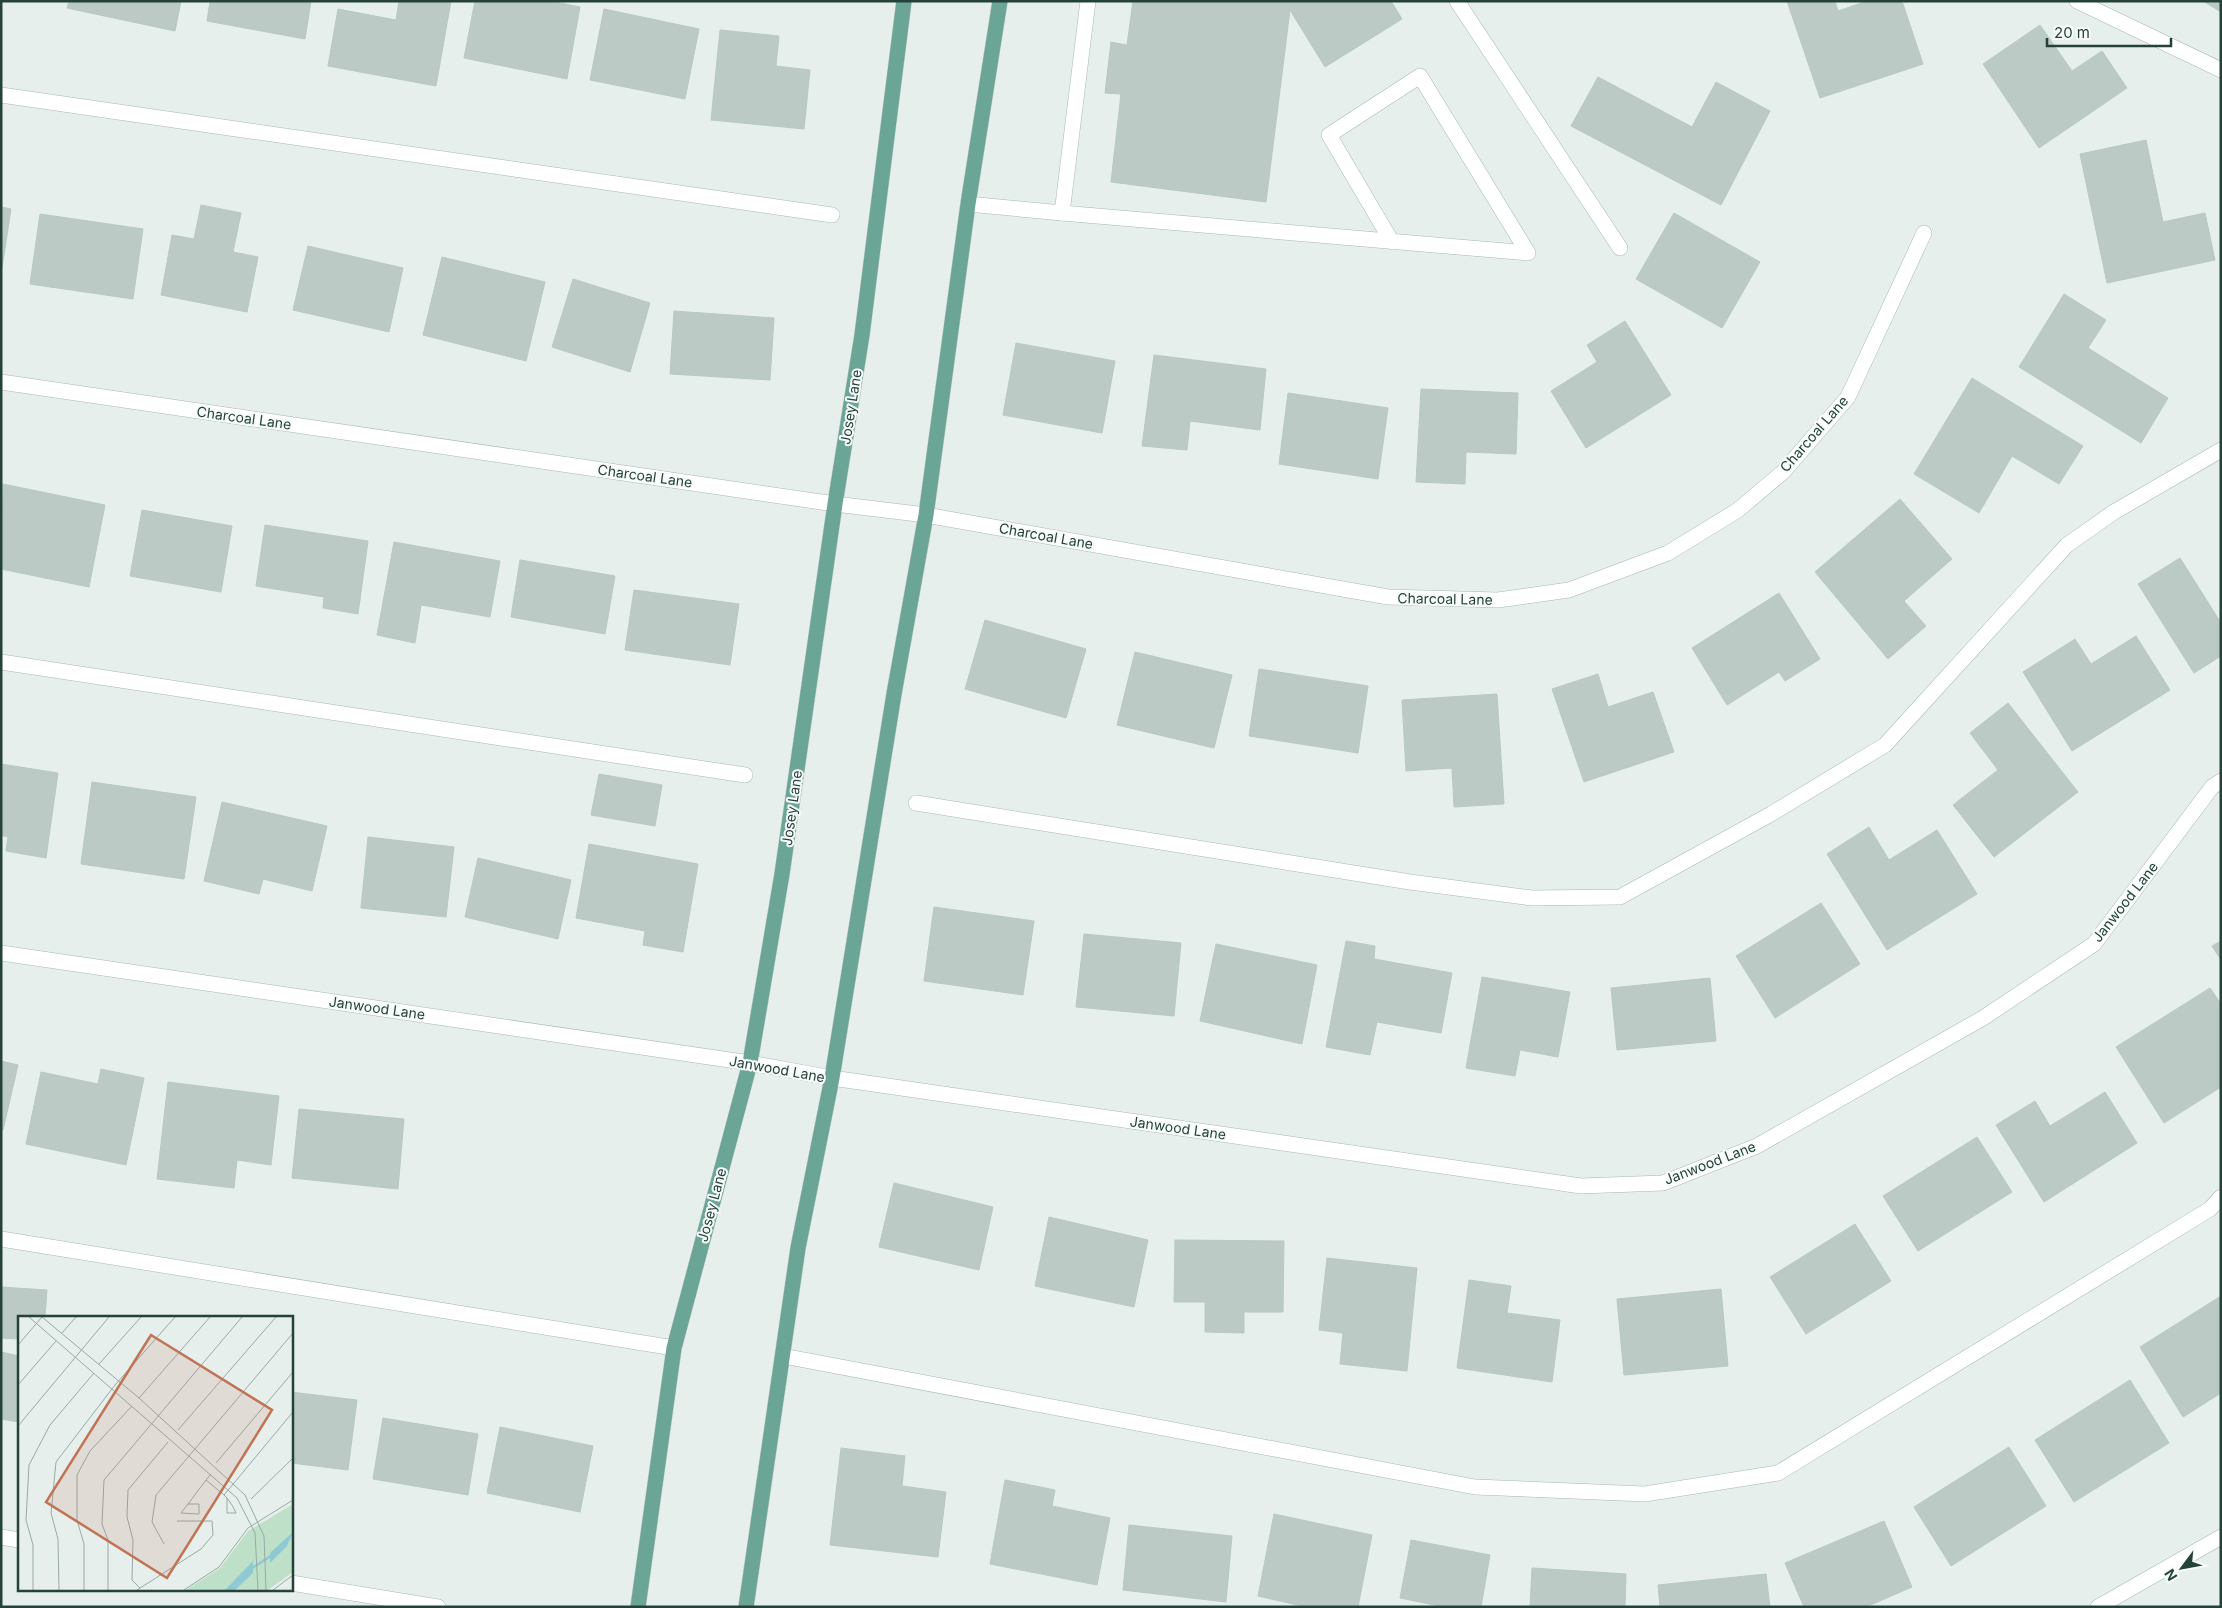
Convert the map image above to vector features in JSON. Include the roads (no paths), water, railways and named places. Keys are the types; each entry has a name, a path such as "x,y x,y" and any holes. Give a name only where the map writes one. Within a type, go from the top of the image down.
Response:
{"main road":[{"name":"Josey Lane","path":"638,1607 674,1348 750,1063 782,874 835,504 862,336 904,1"},
{"path":"746,1607 798,1248 832,1078 894,694 926,515 968,204 1000,1"}],"street":[{"path":"1062,213 1088,1"},
{"path":"1457,1 1620,248"},
{"path":"2076,1 2221,70"},
{"path":"968,204 1392,242 1528,252 1420,76 1330,135 1392,242"},
{"path":"1,95 832,215"},
{"name":"Charcoal Lane","path":"1,382 835,504 926,515 1388,597 1498,600 1569,590 1668,553 1738,510 1783,472 1848,397 1924,234"},
{"path":"916,804 1448,887 1532,898 1620,897 1771,814 1885,745 2067,545 2114,512 2221,450"},
{"path":"1,662 745,775"},
{"name":"Janwood Lane","path":"1,953 750,1063 832,1078 1581,1186 1663,1182 1757,1146 1983,1018 2094,944 2212,787 2221,781"},
{"path":"783,1356 1475,1487 1645,1494 1778,1473 2210,1209 2221,1197"},
{"path":"1,1239 674,1348"},
{"path":"2098,1607 2221,1536"},
{"path":"1,1537 18,1540"},
{"path":"292,1583 438,1607"}]}
